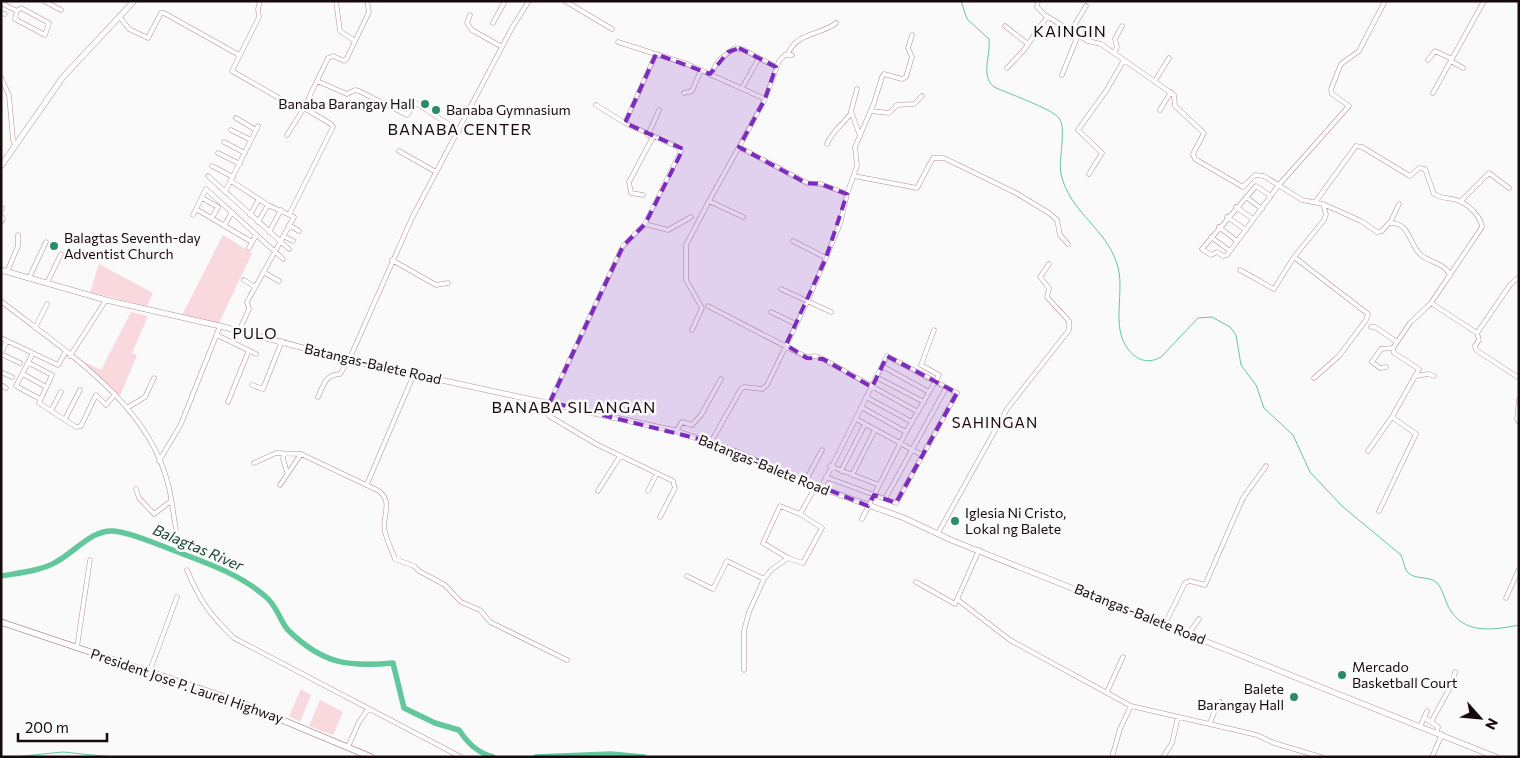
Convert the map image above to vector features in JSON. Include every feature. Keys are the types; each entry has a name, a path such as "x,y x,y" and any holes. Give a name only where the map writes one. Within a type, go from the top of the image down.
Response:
{"highway":[{"name":"President Jose P. Laurel Highway","path":"1,622 252,707 371,757"}],"main road":[{"path":"1,166 63,76 134,1"},
{"name":"Batangas-Balete Road","path":"4,271 106,300 282,341 349,360 550,402 676,431 711,442 805,482 938,533 1496,757"}],"street":[{"path":"44,1 61,10"},
{"path":"260,1 258,5 259,17 239,55 233,72 286,102 304,108 334,127 290,213"},
{"path":"336,1 340,31 355,41"},
{"path":"287,136 304,108 328,58 333,56 346,60 369,12 367,1"},
{"path":"493,23 505,1"},
{"path":"318,397 326,378 330,375 340,374 349,360 392,260 436,172 528,2 523,1"},
{"path":"565,1 612,29"},
{"path":"1038,1 1037,7 1047,17 1092,43 1099,42 1171,92 1175,96 1175,106 1204,133 1193,154 1193,158 1243,187 1255,175 1259,174 1302,200 1316,201 1362,221 1377,232 1382,231 1390,223 1399,204"},
{"path":"1271,196 1256,186 1227,217 1202,248 1208,254 1217,252 1223,256 1227,255 1253,219 1262,208 1271,196 1278,186 1349,106 1332,94 1331,89 1342,64 1360,49 1384,1"},
{"path":"1433,93 1484,1"},
{"path":"1,2 17,11"},
{"path":"1071,31 1086,6"},
{"path":"21,8 49,23 45,35 14,19 17,11 21,8"},
{"path":"119,16 129,29 147,38 151,36 163,12 239,55"},
{"path":"470,15 467,23 472,30 502,47"},
{"path":"1007,68 1028,44 1047,17"},
{"path":"692,330 702,308 686,280 686,245 765,99 781,58 790,55 792,47 803,38 836,23"},
{"path":"1005,26 1028,44"},
{"path":"1114,53 1117,47 1115,39 1122,26"},
{"path":"711,442 741,389 744,387 764,389 786,346 840,224 847,194 857,166 855,150 883,75 902,79 906,77 912,57 908,48 912,35"},
{"path":"1062,74 1078,35"},
{"path":"618,42 701,70 765,99"},
{"path":"710,75 719,60 734,48 741,49 776,67"},
{"path":"1428,60 1435,51 1463,68"},
{"path":"625,123 656,54"},
{"path":"742,88 759,58"},
{"path":"1155,81 1169,58"},
{"path":"1089,174 1102,153 1078,130 1106,91 1124,60"},
{"path":"684,93 692,91 701,70"},
{"path":"1,78 9,95 13,140 16,144"},
{"path":"317,81 347,94 355,90 359,91 407,115 416,103 459,131"},
{"path":"827,144 832,134 844,123 851,113 857,89"},
{"path":"1160,110 1171,92"},
{"path":"871,111 889,113 897,105 914,104 922,96"},
{"path":"596,106 648,135 678,147 681,151 645,224 622,246 550,402 548,416 620,456 676,484 660,517"},
{"path":"648,135 659,110"},
{"path":"851,113 860,136"},
{"path":"225,192 257,128 236,118"},
{"path":"231,130 251,140"},
{"path":"643,195 628,190 629,182 652,137"},
{"path":"224,142 245,153"},
{"path":"1316,201 1354,148 1358,146 1410,176 1419,168 1425,169 1434,194 1449,200 1460,201 1476,214 1482,226 1431,303 1410,323 1393,348 1381,350 1372,362 1380,368 1386,367"},
{"path":"740,147 807,183 821,184 847,194"},
{"path":"399,151 436,172"},
{"path":"218,153 240,164"},
{"path":"854,176 917,188 933,158 944,158 1016,192 1049,213 1056,220 1060,235 1068,244"},
{"path":"212,166 259,199 294,216 247,302 249,309 239,331"},
{"path":"1460,201 1489,173 1509,188"},
{"path":"208,176 289,249"},
{"path":"193,215 206,189 284,259"},
{"path":"1246,197 1262,208"},
{"path":"202,198 218,207 212,218"},
{"path":"250,215 259,199"},
{"path":"709,201 743,217"},
{"path":"258,222 268,204"},
{"path":"1240,270 1274,289 1294,258 1324,220 1326,214 1323,204"},
{"path":"1236,207 1253,219"},
{"path":"196,209 252,242"},
{"path":"269,232 281,210"},
{"path":"224,226 232,212"},
{"path":"1,215 3,219 1,222"},
{"path":"645,224 668,230 691,217"},
{"path":"1227,217 1246,230"},
{"path":"1390,223 1407,230 1419,254 1445,268 1450,276"},
{"path":"290,226 299,231"},
{"path":"1219,228 1237,241"},
{"path":"4,271 18,246 18,235"},
{"path":"249,248 256,235"},
{"path":"283,236 293,241"},
{"path":"1211,237 1230,251"},
{"path":"792,241 826,258"},
{"path":"29,278 46,242"},
{"path":"47,283 61,254"},
{"path":"1294,258 1368,314 1366,320 1339,356 1314,378"},
{"path":"392,260 436,285 448,283"},
{"path":"938,533 1007,409 1069,330 1069,321 1047,298 1049,288 1040,277 1049,264"},
{"path":"263,272 279,281"},
{"path":"1477,333 1508,288 1519,277"},
{"path":"244,280 255,287"},
{"path":"782,289 830,312"},
{"path":"70,356 106,300"},
{"path":"1,301 65,353 94,373 127,408 147,435 168,483 176,529"},
{"path":"1431,303 1477,333 1479,340 1475,346 1476,350 1519,378"},
{"path":"35,328 47,304"},
{"path":"708,306 806,357 823,359 918,412"},
{"path":"771,312 796,324"},
{"path":"159,461 181,424 220,326"},
{"path":"1371,327 1375,327 1397,342"},
{"path":"862,519 902,444 906,432 939,375 921,365 934,330"},
{"path":"217,334 256,354"},
{"path":"1,338 58,364 65,353"},
{"path":"8,341 1,353 20,363"},
{"path":"252,385 263,389 282,341"},
{"path":"1368,451 1392,416 1419,369 1397,355 1393,348"},
{"path":"228,402 249,350"},
{"path":"33,353 16,386 40,399"},
{"path":"800,514 826,476 887,356 957,393 896,503 826,476"},
{"path":"29,362 52,375 39,403 79,427 94,397 97,396 106,404 115,394"},
{"path":"882,366 929,392"},
{"path":"1,372 12,377"},
{"path":"23,374 46,387"},
{"path":"367,484 414,374"},
{"path":"1416,376 1428,374 1434,376"},
{"path":"876,377 924,402"},
{"path":"127,408 145,397 150,391 154,378"},
{"path":"676,431 682,422 692,425 701,415 721,379"},
{"path":"1,386 6,388"},
{"path":"885,499 946,388"},
{"path":"65,419 80,390"},
{"path":"52,411 61,392"},
{"path":"866,397 912,422"},
{"path":"1519,398 1517,419 1519,422"},
{"path":"861,407 906,432"},
{"path":"1379,511 1415,436 1414,431 1392,416"},
{"path":"856,419 922,455"},
{"path":"841,470 865,424"},
{"path":"852,475 875,430"},
{"path":"805,482 822,450"},
{"path":"254,463 276,453 301,454 367,484 383,494 387,501 384,523 385,534 395,559 414,566 419,571 445,585 461,602 480,610 490,622 567,660"},
{"path":"284,454 283,459 287,472"},
{"path":"280,485 301,454"},
{"path":"598,491 620,456"},
{"path":"830,466 879,485"},
{"path":"1165,624 1185,583 1190,581 1202,586 1205,585 1243,498 1266,466"},
{"path":"648,491 657,473"},
{"path":"136,489 139,498 154,514 171,501"},
{"path":"780,506 800,514 822,528 803,563 788,558 762,543 780,506"},
{"path":"916,582 955,604 979,550"},
{"path":"744,670 744,631 749,612 764,579 771,570 788,558"},
{"path":"77,647 90,560"},
{"path":"687,576 714,588 727,561 764,579"},
{"path":"1506,598 1519,568"},
{"path":"187,570 198,596 213,618 234,638 461,757"},
{"path":"149,673 177,597"},
{"path":"958,600 1010,640 1131,706 1264,736 1274,743 1321,757"},
{"path":"1188,633 1199,619"},
{"path":"1107,692 1123,657"},
{"path":"1431,722 1452,684 1455,672"},
{"path":"1210,724 1215,710 1221,702"},
{"path":"1112,757 1120,729 1131,706"},
{"path":"348,747 359,722 368,709"},
{"path":"1420,727 1426,712"},
{"path":"1163,757 1172,743 1178,716"},
{"path":"1425,718 1438,727 1439,734 1432,757"}],"highlighted area":[{"path":"739,48 776,67 765,99 739,147 806,183 821,184 847,194 826,258 786,345 807,358 823,359 872,387 887,356 957,393 896,503 874,495 868,506 711,442 550,402 623,246 645,224 683,149 625,123 656,54 710,74 728,52"}],"shaded area":[{"path":"223,235 252,253 219,323 182,315"},
{"path":"99,264 153,293 147,306 90,292"},
{"path":"131,312 148,316 132,353 137,355 120,396 94,372 72,356 101,370"},
{"path":"301,689 311,695 300,722 289,716"},
{"path":"320,700 343,712 333,735 309,726"}],"waterway":[{"path":"961,1 967,19 989,39 987,71 990,82 994,87 1039,106 1059,118 1062,129 1061,174 1072,199 1105,240 1117,264 1120,285 1120,330 1128,349 1139,359 1148,361 1161,357 1198,318 1212,317 1230,327 1236,335 1241,365 1256,385 1264,408 1293,435 1310,472 1342,506 1401,555 1405,568 1412,576 1430,579 1437,583 1449,608 1455,617 1463,623 1471,627 1489,629 1519,625"},
{"name":"Balagtas River","path":"1,576 43,568 63,558 91,537 106,531 121,532 140,537 205,562 255,588 270,601 289,631 301,642 325,657 349,663 393,663 404,708 435,723 459,730 473,746 493,757"},
{"path":"14,757 63,752 112,757"},
{"name":"Balagtas River","path":"536,757 611,754 644,757"}],"place":[{"name":"Banaba Barangay Hall","path":"425,104"},
{"name":"Banaba Gymnasium","path":"436,110"},
{"name":"Balagtas Seventh-day Adventist Church","path":"54,246"},
{"name":"Iglesia Ni Cristo, Lokal ng Balete","path":"955,521"},
{"name":"Mercado Basketball Court","path":"1342,675"},
{"name":"Balete Barangay Hall","path":"1294,697"}],"district":[{"name":"KAINGIN","path":"1070,31"},
{"name":"BANABA CENTER","path":"460,129"},
{"name":"PULO","path":"255,334"},
{"name":"BANABA SILANGAN","path":"574,407"},
{"name":"SAHINGAN","path":"995,423"}]}
